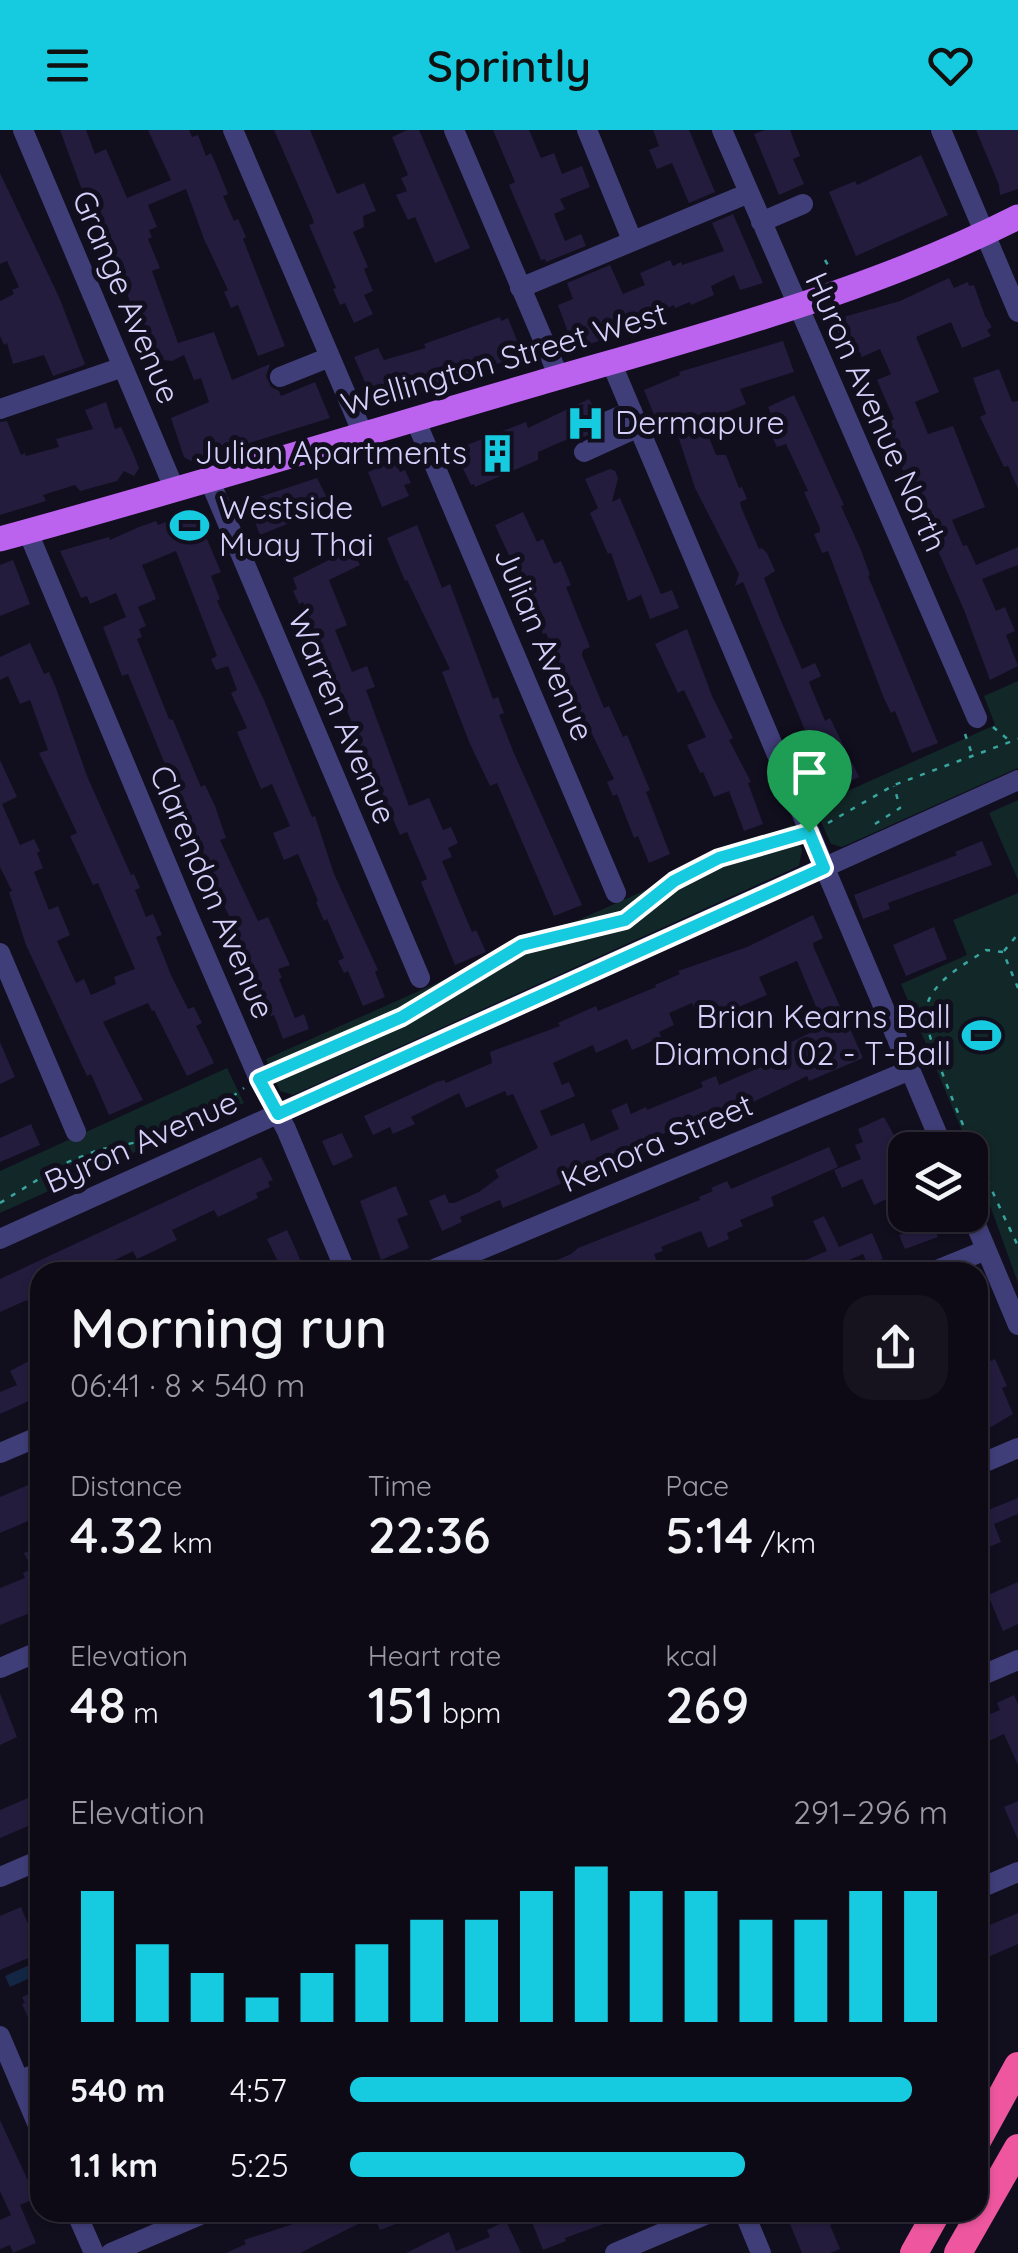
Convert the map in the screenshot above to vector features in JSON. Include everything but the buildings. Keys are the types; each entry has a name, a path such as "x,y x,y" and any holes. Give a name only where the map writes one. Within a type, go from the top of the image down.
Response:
{"highway":[{"path":"988,2121 1018,2066"},
{"path":"988,2200 1018,2148"},
{"path":"914,2253 931,2222"},
{"path":"958,2253 976,2222"}],"main road":[{"name":"Wellington Street West","path":"0,539 611,362 796,304 985,234 1018,217"}],"street":[{"name":"Grange Avenue","path":"23,130 174,488"},
{"path":"233,130 362,434"},
{"path":"454,130 559,377"},
{"path":"588,130 632,240"},
{"name":"Huron Avenue North","path":"722,130 977,718"},
{"path":"941,130 1018,312"},
{"path":"520,288 749,194"},
{"path":"761,222 802,204"},
{"path":"280,378 330,357"},
{"path":"611,362 936,1132"},
{"path":"0,409 123,367"},
{"name":"Julian Avenue","path":"416,419 616,893"},
{"path":"584,452 612,439 606,422 635,419"},
{"name":"Warren Avenue","path":"209,479 420,978"},
{"name":"Clarendon Avenue","path":"28,532 259,1079 342,1262"},
{"name":"Byron Avenue","path":"0,1239 1018,780"},
{"path":"0,953 76,1132"},
{"name":"Kenora Street","path":"451,1262 910,1070"},
{"path":"979,1232 1018,1325"},
{"path":"957,1262 986,1250"},
{"path":"0,1453 30,1440"},
{"path":"988,1461 1018,1448"},
{"path":"0,1668 30,1655"},
{"path":"988,1673 1018,1660"},
{"path":"0,1877 30,1864"},
{"path":"988,1885 1018,1872"},
{"path":"0,2036 30,2107"},
{"path":"19,2081 30,2076"},
{"path":"80,2222 94,2253"},
{"path":"111,2253 184,2222"},
{"path":"615,2253 688,2222"},
{"path":"748,2222 761,2253"}],"path":[{"path":"825,260 832,272"},
{"path":"977,718 1011,742"},
{"path":"0,1202 64,1164 98,1150 183,1133 246,1085 402,1017 522,945 625,920 674,881 719,858 809,832 894,785 1018,739"},
{"path":"871,830 876,822 900,808 894,785"},
{"path":"1004,952 1018,934"},
{"path":"1004,952 986,950 948,975 926,1009 932,1046 1018,1246"},
{"path":"1004,952 1018,988"}],"green space":[{"path":"1018,681 1018,768 842,847 831,844 814,806 995,725 984,696"},
{"path":"1018,800 1018,880 989,813"},
{"path":"792,825 802,850 799,866 293,1095 280,1091 266,1059"},
{"path":"1018,893 1018,1283 988,1200 988,1132 963,1132 901,984 967,955 953,920"},
{"path":"227,1068 244,1103 0,1213 0,1171"}],"water":[{"path":"30,1965 30,1978 10,1987 5,1976"}],"place":[{"name":"Dermapure","path":"585,423"},
{"name":"Julian Apartments","path":"497,453"},
{"name":"Westside Muay Thai","path":"189,526"},
{"name":"Brian Kearns Ball Diamond 02 - T-Ball","path":"981,1035"}],"route":[{"path":"809,832 824,868 278,1114 259,1079 402,1017 522,945 625,920 674,881 719,858 809,832"}]}
